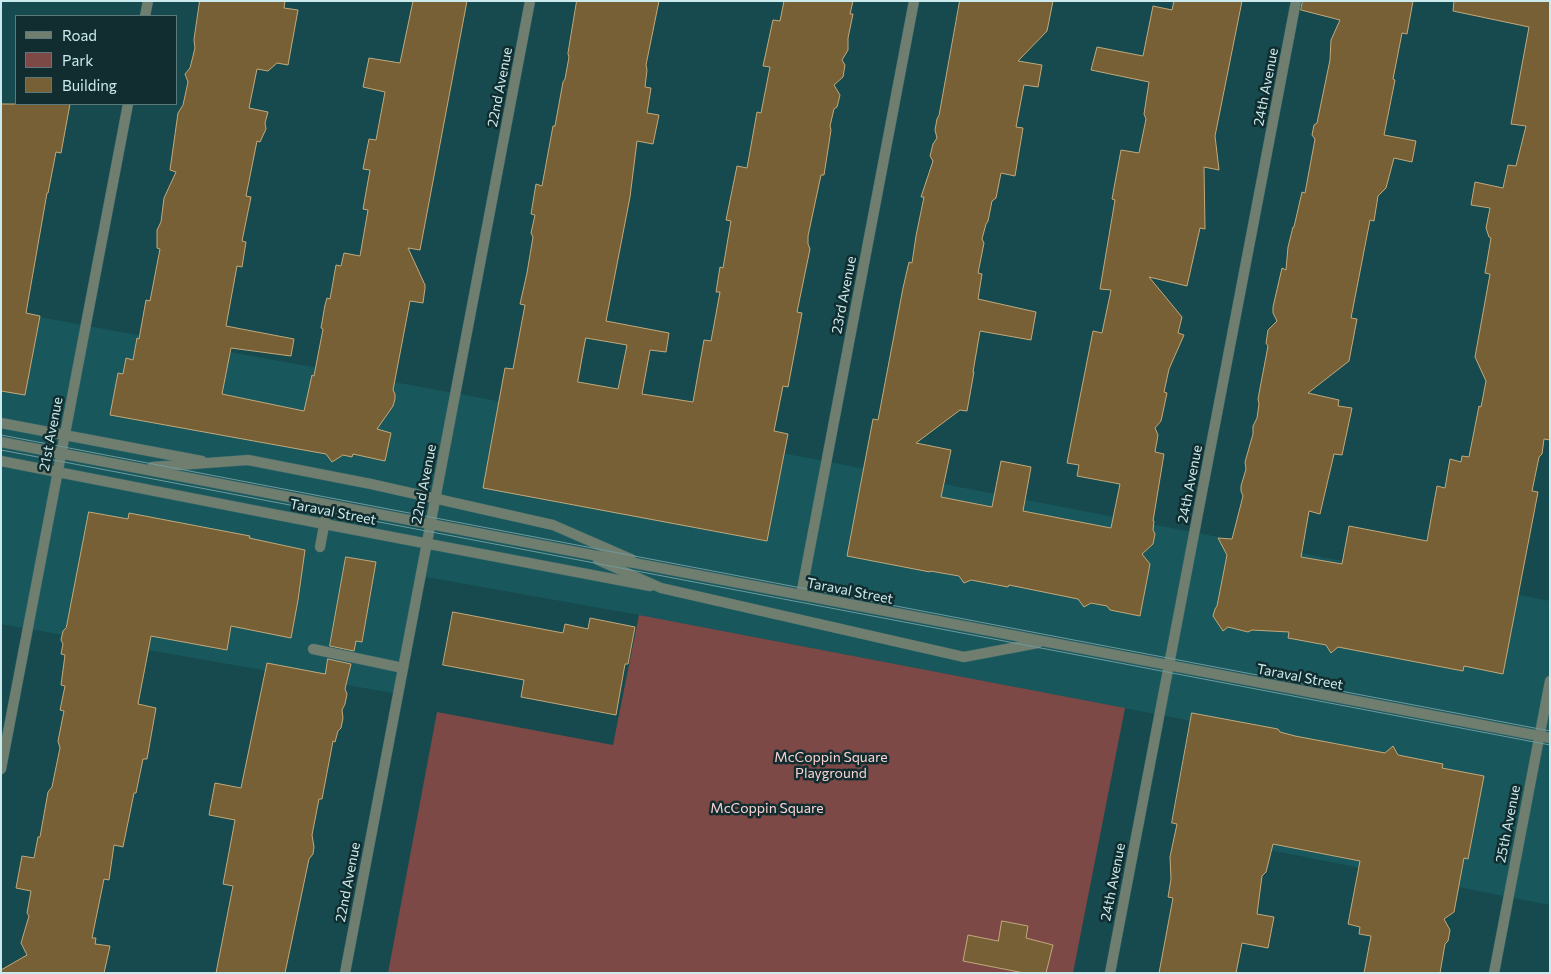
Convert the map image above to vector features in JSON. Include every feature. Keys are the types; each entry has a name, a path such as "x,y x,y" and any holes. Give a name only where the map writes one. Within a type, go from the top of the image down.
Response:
{"street":[{"path":"145,15 148,1"},
{"name":"22nd Avenue","path":"345,973 530,1"},
{"name":"23rd Avenue","path":"801,595 914,1"},
{"name":"24th Avenue","path":"1110,973 1296,1"},
{"name":"21st Avenue","path":"1,769 128,105"},
{"name":"Taraval Street","path":"1,423 210,463"},
{"name":"Taraval Street","path":"1,442 1544,737"},
{"name":"Taraval Street","path":"135,468 248,460 371,484 553,525 648,566"},
{"name":"Taraval Street","path":"1,461 661,588 964,656 1046,642"},
{"path":"320,547 328,505"},
{"name":"Taraval Street","path":"581,553 661,588"},
{"path":"313,649 403,668"},
{"name":"25th Avenue","path":"1494,973 1544,737 1550,681"}],"shaded area":[{"path":"1,310 819,460 1550,601 1550,905 1177,832 1197,722 639,615 421,576 398,694 1,624"}],"green space":[{"name":"McCoppin Square","path":"639,615 1125,708 1073,973 388,973 437,712 613,745"}],"building":[{"path":"200,1 285,1 284,8 298,10 288,65 277,63 268,71 257,69 249,108 268,112 265,123 266,129 260,142 257,141 246,196 251,197 242,241 246,242 242,267 237,266 226,326 294,339 291,356 231,348 222,394 304,411 312,375 314,376 323,329 321,328 325,305 327,298 330,299 336,265 341,266 344,253 360,256 368,210 363,209 370,170 363,169 369,139 376,140 385,92 363,87 369,58 400,63 413,1 467,1 420,250 408,248 425,288 423,303 410,301 393,390 395,399 393,406 377,429 391,433 385,461 353,454 352,457 343,455 332,462 326,454 110,415 118,373 123,374 126,358 133,360 146,300 150,301 160,249 157,248 157,230 161,222 164,198 176,172 170,170 178,113 183,105 188,82 185,74 190,68 195,48 194,40"},
{"path":"577,1 659,1 646,65 645,87 651,88 647,113 659,115 653,144 637,141 630,197 606,321 669,333 666,352 650,350 642,394 693,402 704,340 711,341 720,292 716,292 720,267 723,268 731,221 726,220 737,166 747,168 757,112 761,113 770,67 763,66 773,20 780,21 784,1 853,1 850,14 853,14 848,38 848,50 842,60 845,65 843,77 834,85 840,95 830,126 824,175 821,175 808,236 810,249 797,312 802,313 788,387 783,386 774,431 788,434 767,541 483,488 505,368 513,369 525,305 520,304 533,237 531,233 535,215 531,214 536,184 542,186 553,126 555,126 565,79","holes":["586,338 627,345 618,389 578,382"]},
{"path":"960,1 1053,1 1047,31 1018,61 1042,65 1038,87 1024,85 1016,127 1023,128 1015,176 1001,173 996,198 992,201 982,239 984,243 978,273 982,274 978,299 1036,312 1031,340 980,331 967,411 960,410 916,443 951,450 941,497 992,507 1001,461 1031,467 1023,511 1111,528 1120,484 1077,476 1079,465 1067,463 1093,331 1102,333 1111,290 1100,289 1115,200 1112,199 1121,150 1139,153 1146,119 1144,114 1149,82 1091,70 1097,47 1143,56 1153,6 1172,10 1174,1 1242,1 1215,136 1219,170 1204,167 1205,229 1200,228 1187,286 1149,277 1182,317 1178,333 1184,335 1169,369 1164,392 1167,393 1161,421 1155,428 1158,435 1155,452 1164,454 1153,521 1155,534 1153,544 1142,554 1150,564 1140,616 1110,610 1107,606 1091,603 1084,607 1078,599 1009,585 1008,587 971,580 964,583 959,576 847,556 873,419 878,420 903,288 909,262 912,263 924,197 921,197 933,161 930,156 933,144 937,138 935,130"},
{"path":"1303,1 1413,1 1407,34 1402,33 1384,135 1416,141 1412,162 1394,158 1386,188 1378,196 1374,221 1370,220 1351,318 1357,319 1349,361 1308,393 1339,400 1338,406 1352,408 1342,455 1334,454 1320,514 1309,511 1301,557 1342,564 1349,526 1427,541 1437,486 1445,488 1450,459 1461,462 1462,456 1469,457 1479,406 1481,407 1486,381 1475,357 1490,274 1485,273 1491,238 1486,228 1490,208 1471,205 1475,182 1503,188 1508,165 1516,166 1526,126 1511,124 1529,27 1453,11 1454,1 1550,1 1550,440 1544,439 1532,491 1538,492 1503,674 1464,666 1463,671 1338,647 1331,653 1326,645 1288,638 1289,632 1252,630 1248,632 1228,627 1223,631 1213,616 1217,606 1227,555 1218,538 1232,539 1243,496 1241,486 1253,434 1253,426 1257,418 1258,399 1268,346 1266,343 1268,330 1277,321 1273,313 1273,307 1282,268 1286,270 1288,247 1302,192 1305,193 1315,139 1312,135 1314,125 1317,123 1330,60 1331,40 1340,20 1301,10"},
{"path":"1,104 70,105 61,153 56,152 47,193 26,313 40,316 25,395 1,391"},
{"path":"89,512 128,519 129,513 250,536 249,538 305,550 291,638 231,626 227,650 151,636 138,704 156,708 147,759 143,759 123,847 114,845 109,880 104,879 92,938 96,938 95,944 110,946 104,973 1,973 1,970 27,955 21,943 29,916 27,913 31,891 16,888 22,856 34,858 38,837 40,837 48,792 52,787 60,748 58,741 64,711 60,710 65,686 61,685 65,655 61,654 63,644 61,640 63,631 66,628"},
{"path":"346,557 376,562 362,642 356,641 354,651 330,646"},
{"path":"453,612 563,633 565,624 588,629 590,618 635,627 628,664 625,664 616,715 521,697 524,680 443,665"},
{"path":"328,659 351,664 345,689 347,694 342,710 341,728 338,731 335,742 333,741 322,799 319,799 312,835 313,854 309,859 285,973 216,973 233,886 223,884 235,820 209,815 215,783 241,788 267,663 325,674"},
{"path":"1192,713 1278,729 1280,732 1295,736 1385,753 1393,746 1398,755 1443,764 1442,768 1484,776 1468,859 1464,858 1454,912 1444,919 1450,930 1448,941 1445,944 1440,973 1364,973 1371,936 1359,934 1360,927 1348,924 1360,861 1273,844 1266,872 1262,876 1257,914 1274,917 1268,948 1242,943 1236,973 1159,973 1173,898 1168,897 1171,879 1170,857 1177,824 1172,823"},
{"path":"1002,921 1028,926 1026,938 1053,945 1046,973 1024,973 963,961 968,935 998,941"}],"tram line":[{"path":"1,435 1550,731"},
{"path":"1,450 1550,745"}],"park label":[{"name":"McCoppin Square Playground","path":"831,766"}]}
